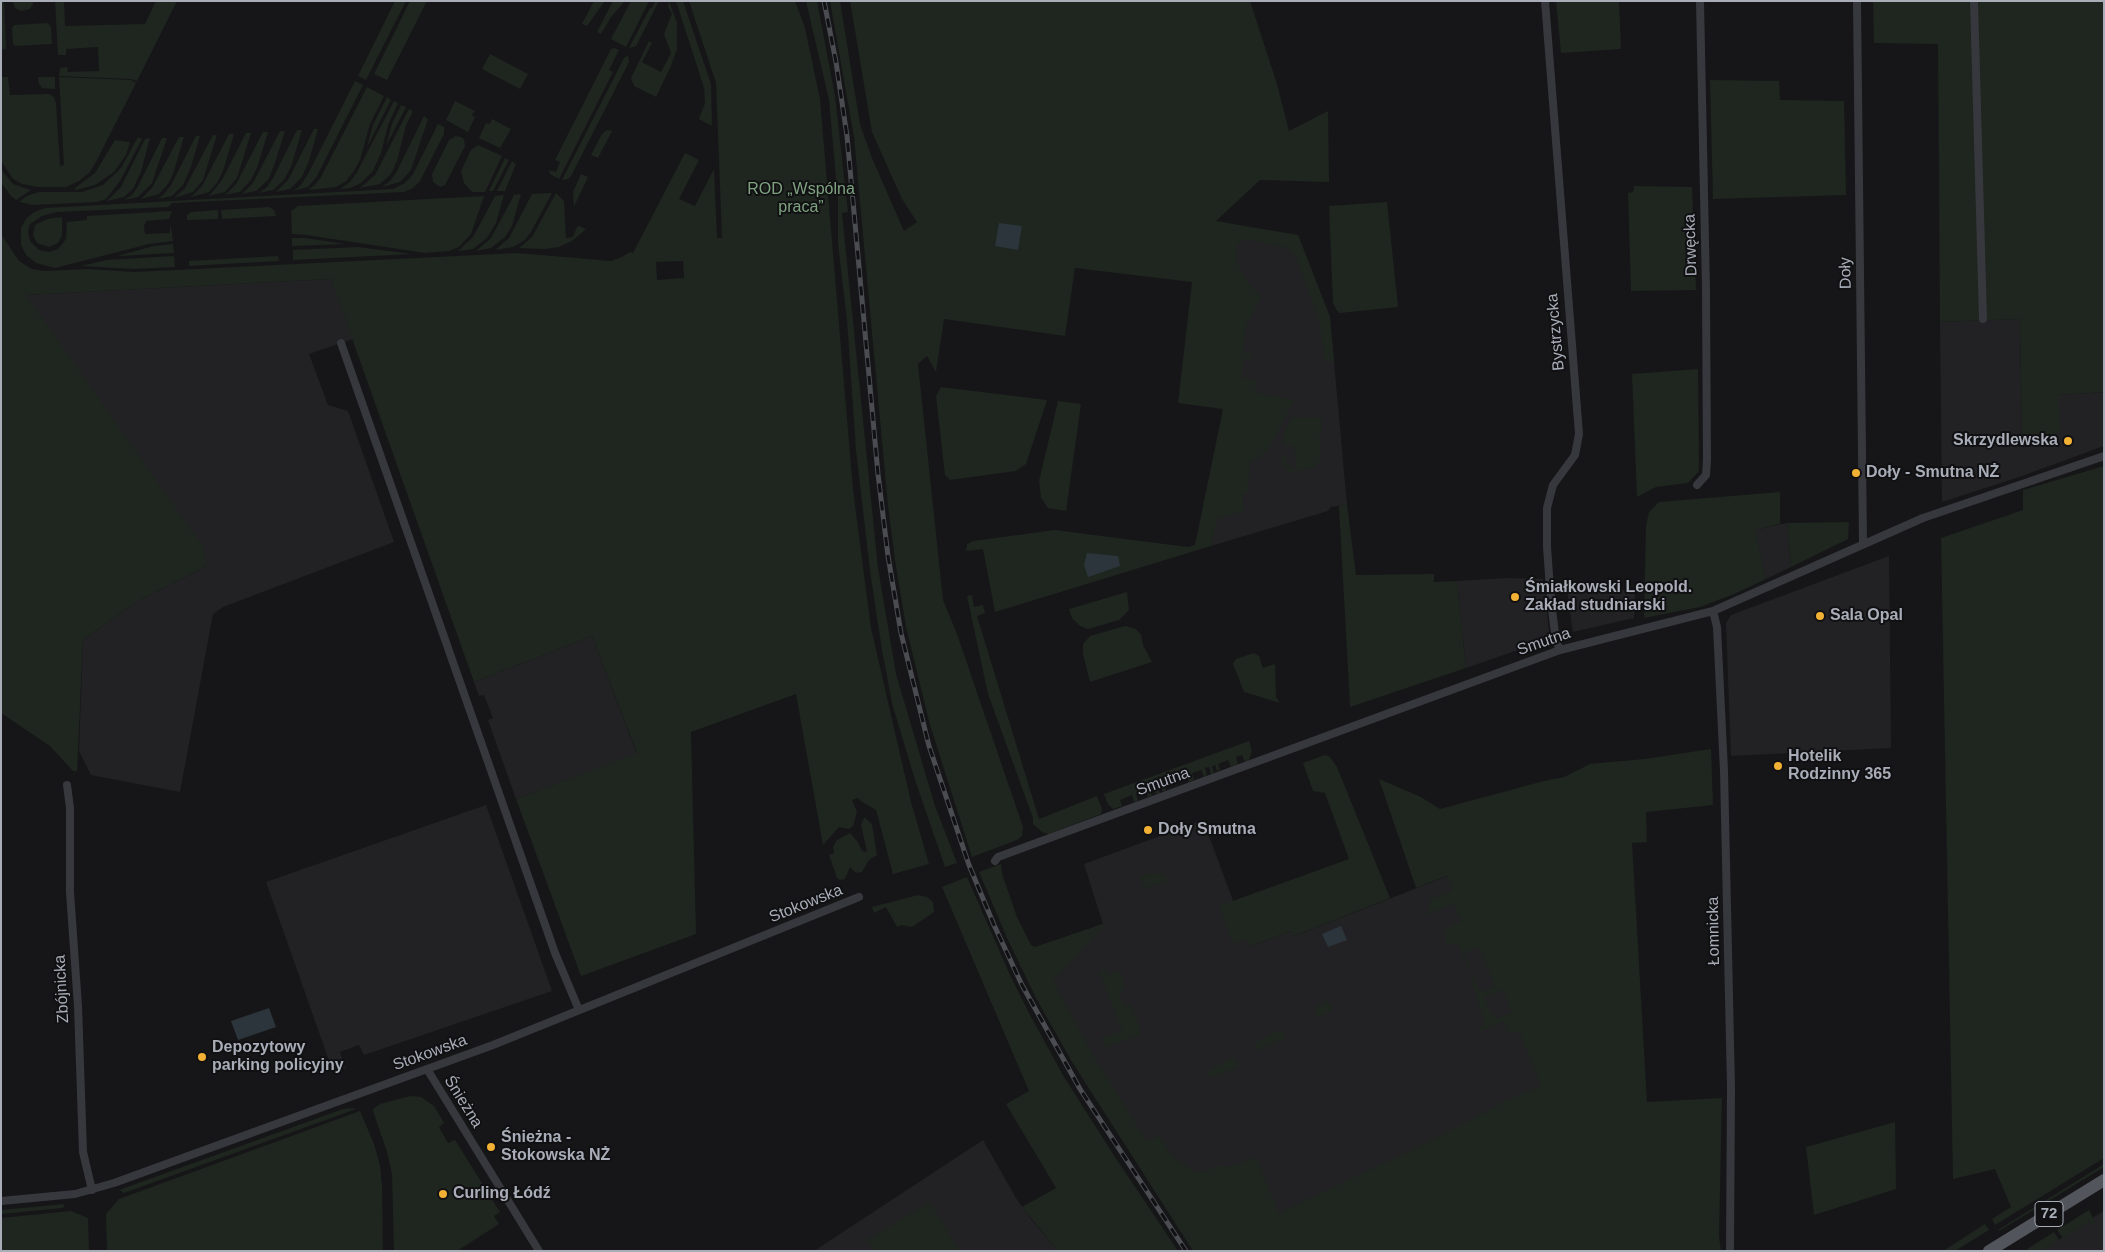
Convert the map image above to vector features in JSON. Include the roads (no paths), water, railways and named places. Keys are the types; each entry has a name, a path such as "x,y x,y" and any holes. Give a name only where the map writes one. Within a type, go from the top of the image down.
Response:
{"main road":[{"name":"72","path":"1990,1251 2104,1180"}],"street":[{"name":"Bystrzycka","path":"1545,1 1579,434 1575,455 1553,484 1547,508 1547,547 1551,602 1556,641 1560,650"},
{"name":"Drwęcka","path":"1697,485 1706,475 1707,460 1706,290 1700,1"},
{"name":"Doły","path":"1857,1 1863,544"},
{"path":"1974,1 1983,319"},
{"path":"341,343 555,953 579,1010"},
{"name":"Smutna","path":"995,861 998,856 1127,811 1560,650 1713,611 1935,514 2104,456"},
{"name":"Łomnicka","path":"1713,611 1718,627 1724,772 1731,1087 1730,1251"},
{"name":"Zbójnicka","path":"67,785 70,808 70,892 78,1006 83,1152 92,1190"},
{"name":"Stokowska","path":"1,1201 67,1195 92,1190 427,1069 579,1010 858,897"},
{"name":"Śnieżna","path":"427,1069 539,1251"}],"railway":[{"path":"824,1 836,62 847,136 878,474 888,556 901,633 929,746 969,865 1022,985 1080,1089 1186,1251"}],"place":[{"name":"Skrzydlewska","path":"2068,441"},
{"name":"Doły - Smutna NŻ","path":"1856,473"},
{"name":"Śmiałkowski Leopold. Zakład studniarski","path":"1515,597"},
{"name":"Sala Opal","path":"1820,616"},
{"name":"Hotelik Rodzinny 365","path":"1778,766"},
{"name":"Doły Smutna","path":"1148,830"},
{"name":"Depozytowy parking policyjny","path":"202,1057"},
{"name":"Śnieżna - Stokowska NŻ","path":"491,1147"},
{"name":"Curling Łódź","path":"443,1194"}],"park label":[{"name":"ROD „Wspólna praca”","path":"801,199"}]}
